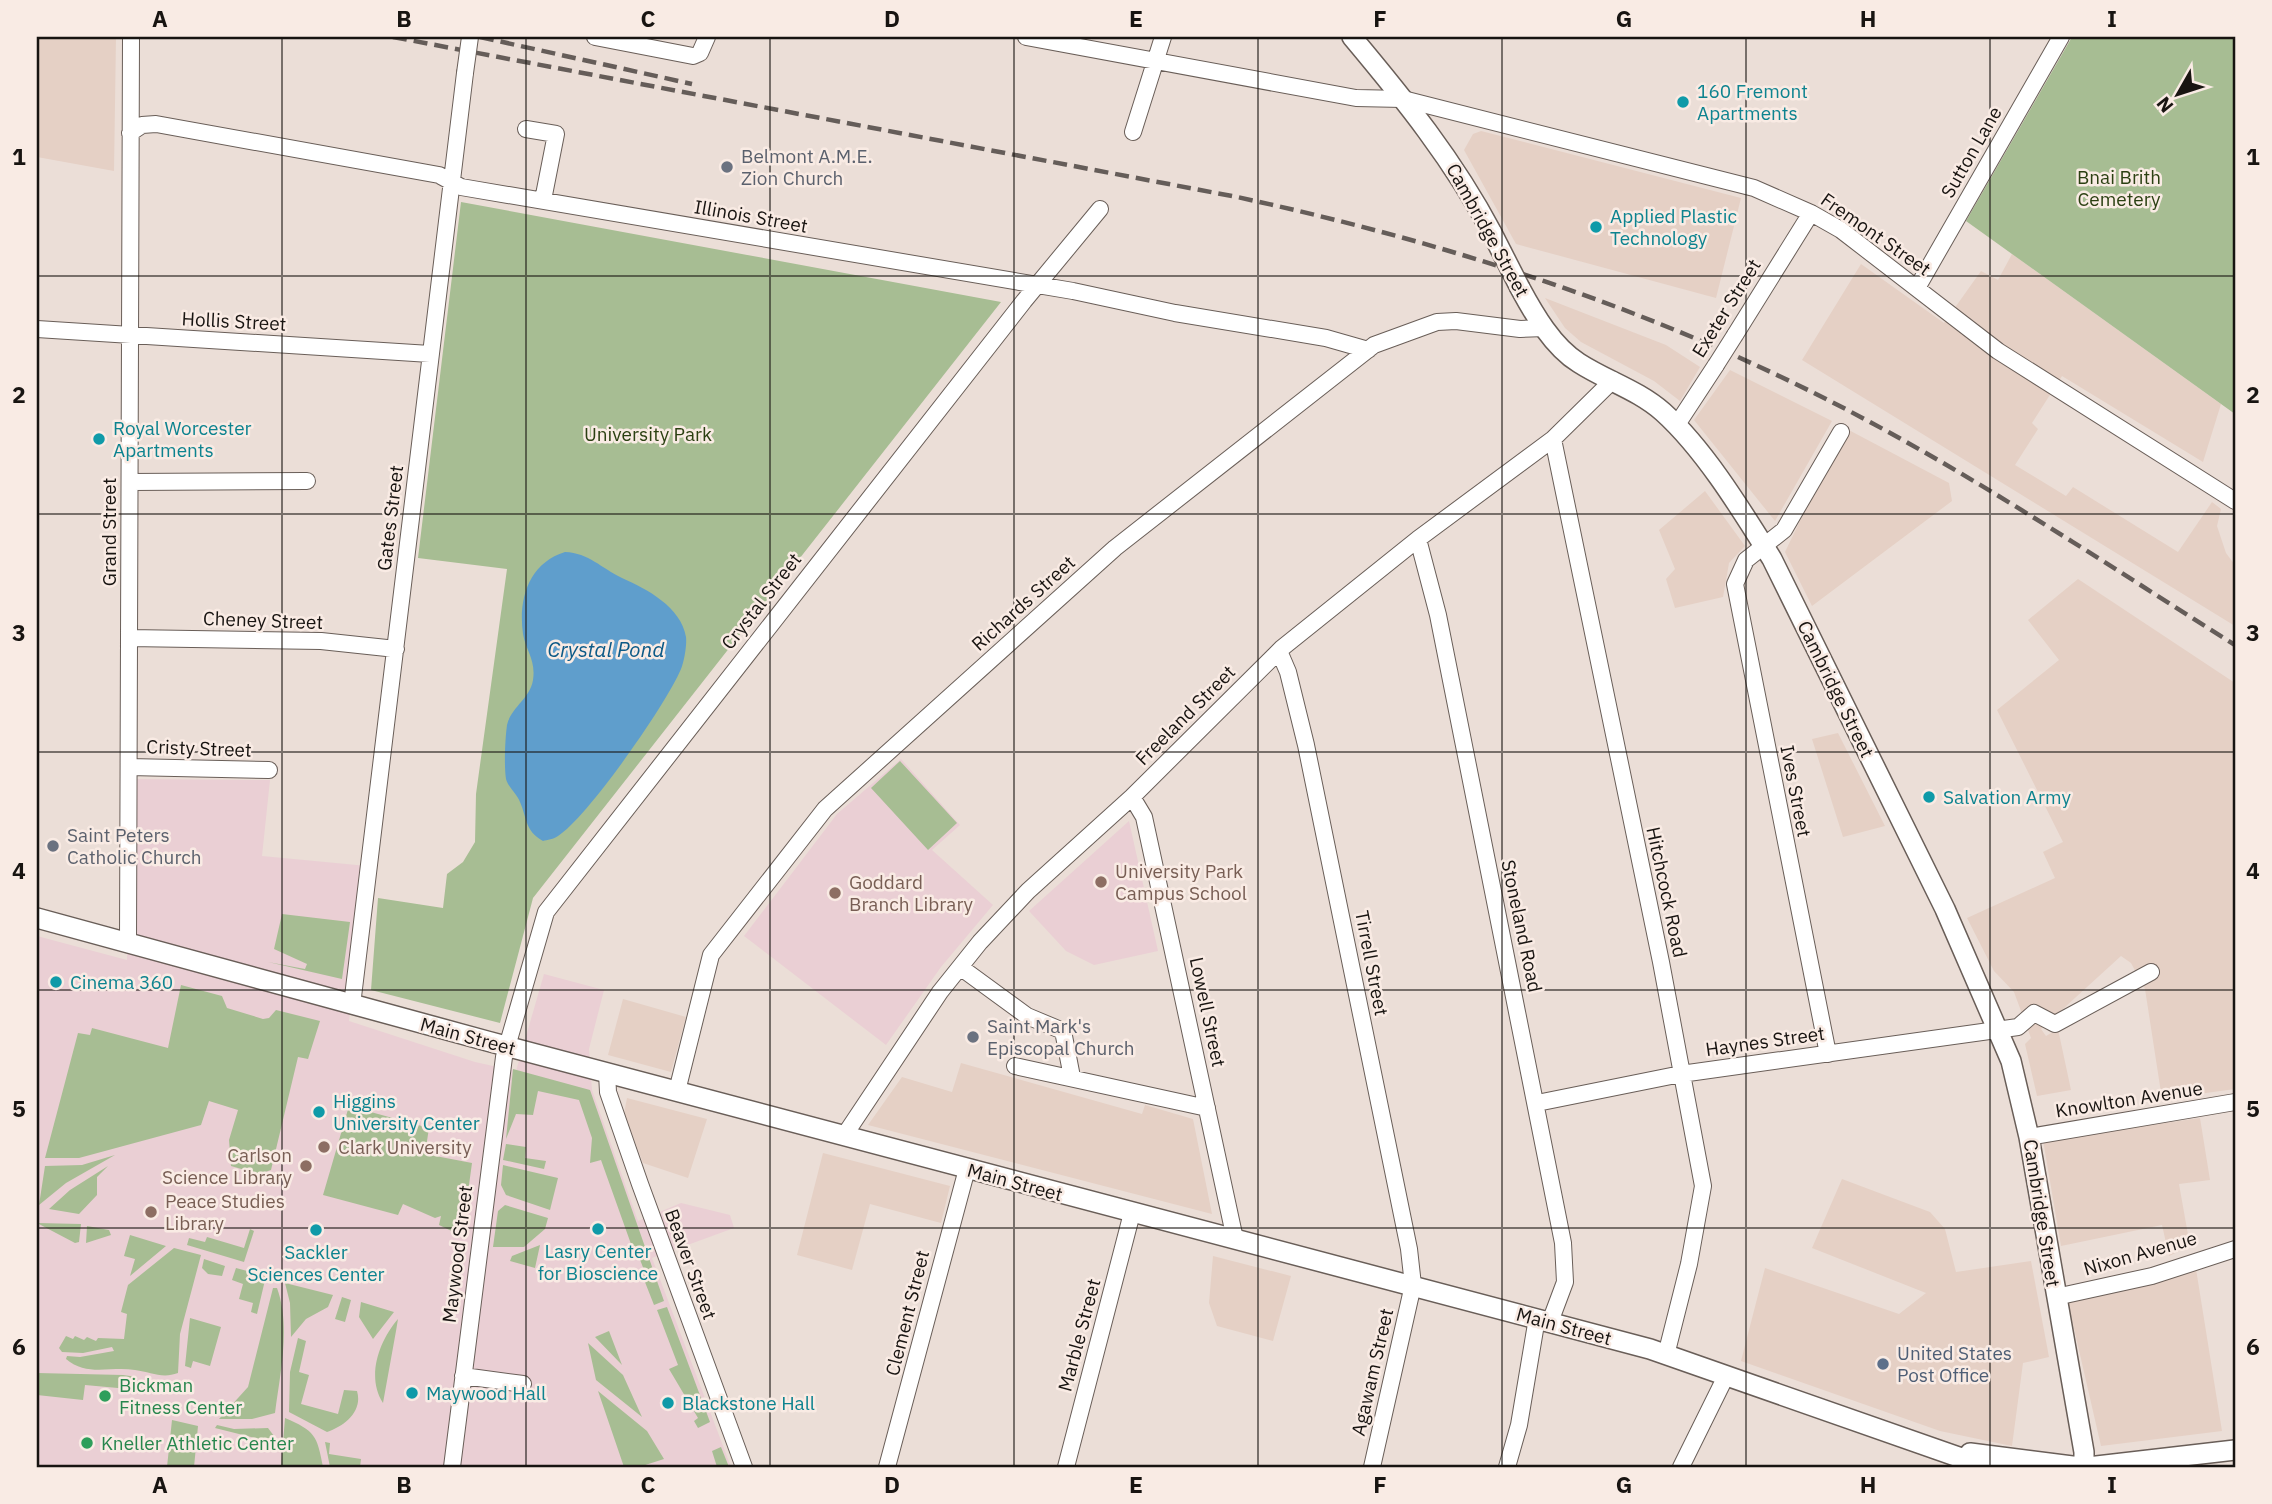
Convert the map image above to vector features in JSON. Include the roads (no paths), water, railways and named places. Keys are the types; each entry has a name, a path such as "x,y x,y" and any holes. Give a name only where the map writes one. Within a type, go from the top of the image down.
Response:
{"main road":[{"name":"Cambridge Street","path":"1352,37 1436,142 1471,195 1520,288 1545,328 1578,363 1649,400 1676,426 1763,545 1945,909 1999,1029 2018,1085 2029,1137 2084,1452 2084,1467"},
{"name":"Main Street","path":"37,918 352,1005 1544,1320 1666,1355 1987,1467"},
{"path":"1934,1448 2084,1467 2235,1450"}],"street":[{"name":"Grand Street","path":"128,943 131,37"},
{"name":"Gates Street","path":"352,1005 470,37"},
{"path":"595,37 693,56 701,53 707,37"},
{"name":"Fremont Street","path":"1026,37 1356,98 1403,99 1754,188 1811,213 1841,230 1998,351 2229,497"},
{"path":"1133,132 1163,37"},
{"name":"Sutton Lane","path":"1917,288 2061,37"},
{"name":"Illinois Street","path":"130,133 142,125 156,124 209,131 439,175 461,187 1326,338 1368,351"},
{"path":"526,129 556,134 543,200"},
{"name":"Crystal Street","path":"507,1046 546,912 1035,286 1100,209"},
{"name":"Exeter Street","path":"1676,426 1811,213"},
{"name":"Richards Street","path":"677,1091 711,955 825,809 1115,548 1368,351 1400,334 1437,322 1457,321 1520,329 1545,328"},
{"name":"Hollis Street","path":"37,329 430,354"},
{"name":"Freeland Street","path":"844,1136 960,967 1028,891 1132,797 1279,651 1418,539 1553,439 1614,380"},
{"name":"Ives Street","path":"1828,1054 1735,584 1746,560 1784,530 1841,432"},
{"name":"Hitchcock Road","path":"1553,439 1703,1186 1689,1264 1666,1355"},
{"path":"130,482 307,481"},
{"name":"Stoneland Road","path":"1418,539 1438,615 1537,1103 1566,1264 1565,1282 1544,1320 1507,1467"},
{"name":"Cheney Street","path":"129,638 321,641 396,649"},
{"name":"Tirrell Street","path":"1279,651 1288,672 1326,841 1409,1248 1413,1285"},
{"name":"Cristy Street","path":"129,767 269,770"},
{"name":"Lowell Street","path":"1132,797 1144,817 1236,1239"},
{"path":"960,967 1027,1016 1063,1031 1072,1077"},
{"name":"Haynes Street","path":"1537,1103 1681,1074 2018,1027 2034,1013 2054,1024 2151,972"},
{"name":"Maywood Street","path":"452,1467 495,1111 507,1046"},
{"path":"1015,1066 1207,1108"},
{"name":"Beaver Street","path":"607,1073 608,1092 744,1467"},
{"name":"Knowlton Avenue","path":"2029,1137 2235,1102"},
{"name":"Clement Street","path":"887,1467 967,1169"},
{"name":"Marble Street","path":"1066,1467 1132,1213"},
{"name":"Nixon Avenue","path":"2056,1297 2152,1276 2235,1249"},
{"name":"Agawam Street","path":"1372,1467 1413,1285"},
{"path":"463,1376 523,1384"},
{"path":"1681,1467 1726,1376"}],"water":[{"name":"Crystal Pond","path":"565,552 588,558 662,600 683,626 686,644 682,666 673,685 625,758 571,825 556,837 543,841 533,833 519,799 507,782 506,738 509,719 528,693 534,673 523,634 522,608 525,596 529,584 543,565"}],"railway":[{"path":"393,37 1237,197 1384,233 1528,276 1670,328 1808,390 1863,418 2024,512 2235,645"},
{"path":"480,37 692,84"}],"place":[{"name":"160 Fremont Apartments","path":"1683,102"},
{"name":"Belmont A.M.E. Zion Church","path":"727,167"},
{"name":"Applied Plastic Technology","path":"1596,227"},
{"name":"Royal Worcester Apartments","path":"99,439"},
{"name":"Salvation Army","path":"1929,797"},
{"name":"Saint Peters Catholic Church","path":"53,846"},
{"name":"University Park Campus School","path":"1101,882"},
{"name":"Goddard Branch Library","path":"835,893"},
{"name":"Cinema 360","path":"56,982"},
{"name":"Saint Mark's Episcopal Church","path":"973,1037"},
{"name":"Higgins University Center","path":"319,1112"},
{"name":"Clark University","path":"324,1147"},
{"name":"Carlson Science Library","path":"306,1166"},
{"name":"Peace Studies Library","path":"151,1212"},
{"name":"Lasry Center for Bioscience","path":"598,1229"},
{"name":"Sackler Sciences Center","path":"316,1230"},
{"name":"United States Post Office","path":"1883,1364"},
{"name":"Maywood Hall","path":"412,1393"},
{"name":"Bickman Fitness Center","path":"105,1396"},
{"name":"Blackstone Hall","path":"668,1403"},
{"name":"Kneller Athletic Center","path":"87,1443"}],"park label":[{"name":"Bnai Brith Cemetery","path":"2119,188"},
{"name":"University Park","path":"648,434"}]}
